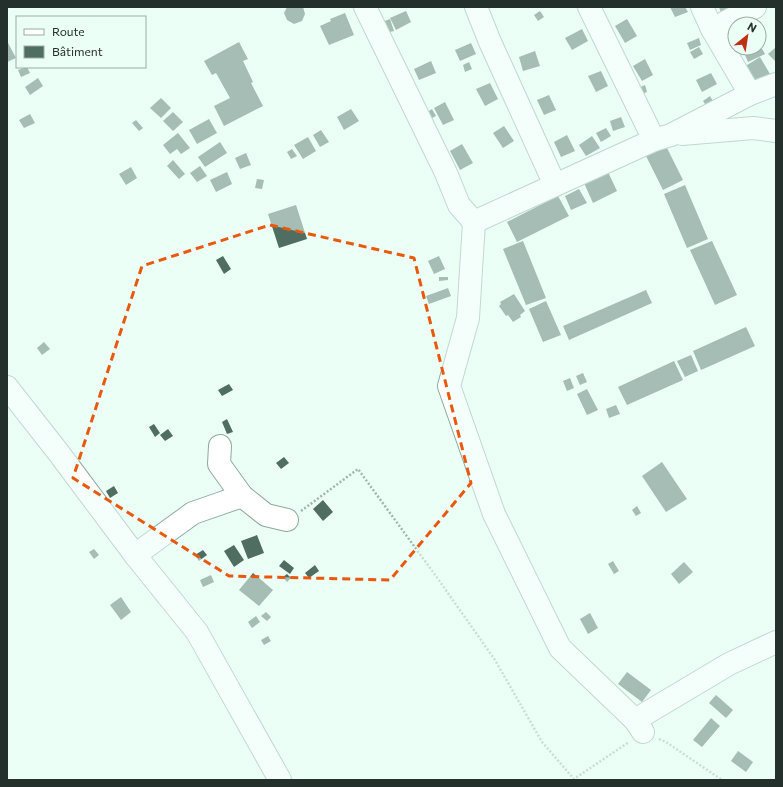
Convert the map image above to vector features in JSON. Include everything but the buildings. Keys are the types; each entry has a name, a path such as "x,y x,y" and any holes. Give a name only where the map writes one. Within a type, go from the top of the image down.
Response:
{"street":[{"path":"365,7 446,173 459,205 474,222 468,318 449,386 494,514 560,648 639,726 729,664 776,642"},
{"path":"476,7 490,42 555,185"},
{"path":"589,7 663,138"},
{"path":"702,7 712,29 750,94"},
{"path":"712,29 755,7"},
{"path":"474,222 663,138 750,94 776,84"},
{"path":"663,138 753,128 776,131"},
{"path":"7,388 58,452 134,555 197,632 280,780"},
{"path":"220,446 219,464 242,496 266,515 287,520"},
{"path":"134,555 193,513 242,496"}],"path":[{"path":"287,520 358,469 495,660 542,742 574,779 639,726 666,742 722,780"}],"highlighted area":[{"path":"270,225 414,258 471,483 390,580 229,576 73,478 142,266"}]}
